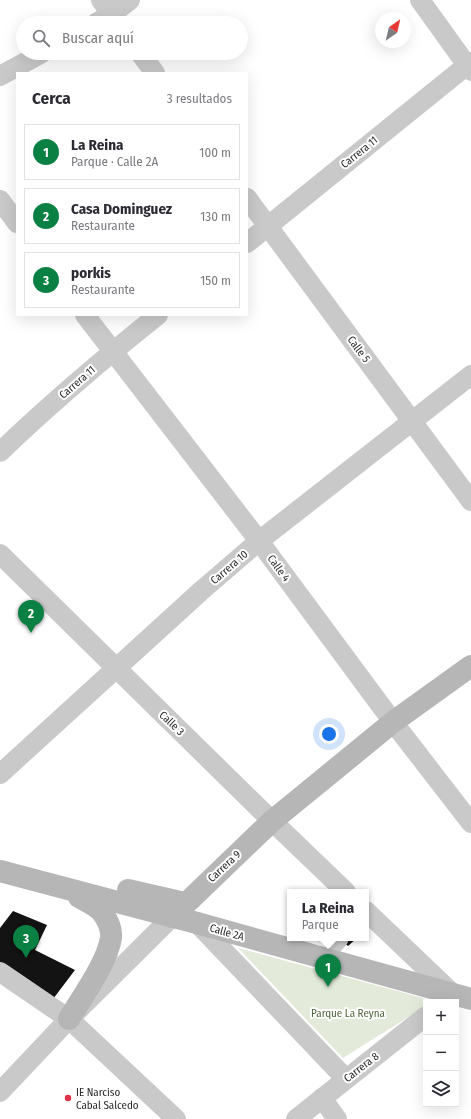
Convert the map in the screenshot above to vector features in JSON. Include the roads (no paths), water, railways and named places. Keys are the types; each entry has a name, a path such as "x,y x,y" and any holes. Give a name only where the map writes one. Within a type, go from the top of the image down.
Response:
{"main road":[{"name":"Carrera 9","path":"178,910 272,822 393,722 471,666"},
{"name":"Calle 2A","path":"0,860 178,910 197,923 326,959 456,998"},
{"name":"Calle 2A","path":"0,872 66,889 178,910"},
{"path":"66,889 101,911 109,924 111,937 106,954 68,1019"},
{"path":"456,998 471,982"}],"street":[{"path":"107,15 130,0"},
{"path":"420,0 470,66"},
{"path":"0,76 29,60"},
{"path":"145,60 154,72"},
{"name":"Carrera 11","path":"248,242 470,66"},
{"name":"Calle 5","path":"248,199 471,501"},
{"path":"0,200 16,222"},
{"name":"Calle 4","path":"87,316 259,541 393,722 471,823"},
{"name":"Carrera 11","path":"0,452 41,412 157,316"},
{"name":"Carrera 10","path":"0,774 201,591 259,541 471,375"},
{"name":"Calle 3","path":"0,554 272,822 343,889"},
{"name":"Carrera 9","path":"0,1092 68,1019 178,910"},
{"path":"369,915 456,998"},
{"path":"197,923 346,1079"},
{"path":"0,972 68,1019 176,1119"},
{"name":"Carrera 8","path":"296,1119 423,1018"},
{"path":"322,1098 337,1119"}],"lane":[{"path":"326,959 343,942"}],"place":[{"name":"Casa Dominguez","path":"31,633"},
{"name":"porkis","path":"26,958"},
{"name":"La Reina","path":"328,987"},
{"name":"IE Narciso Cabal Salcedo","path":"68,1098"}],"park label":[{"name":"Parque La Reyna","path":"348,1013"}]}
